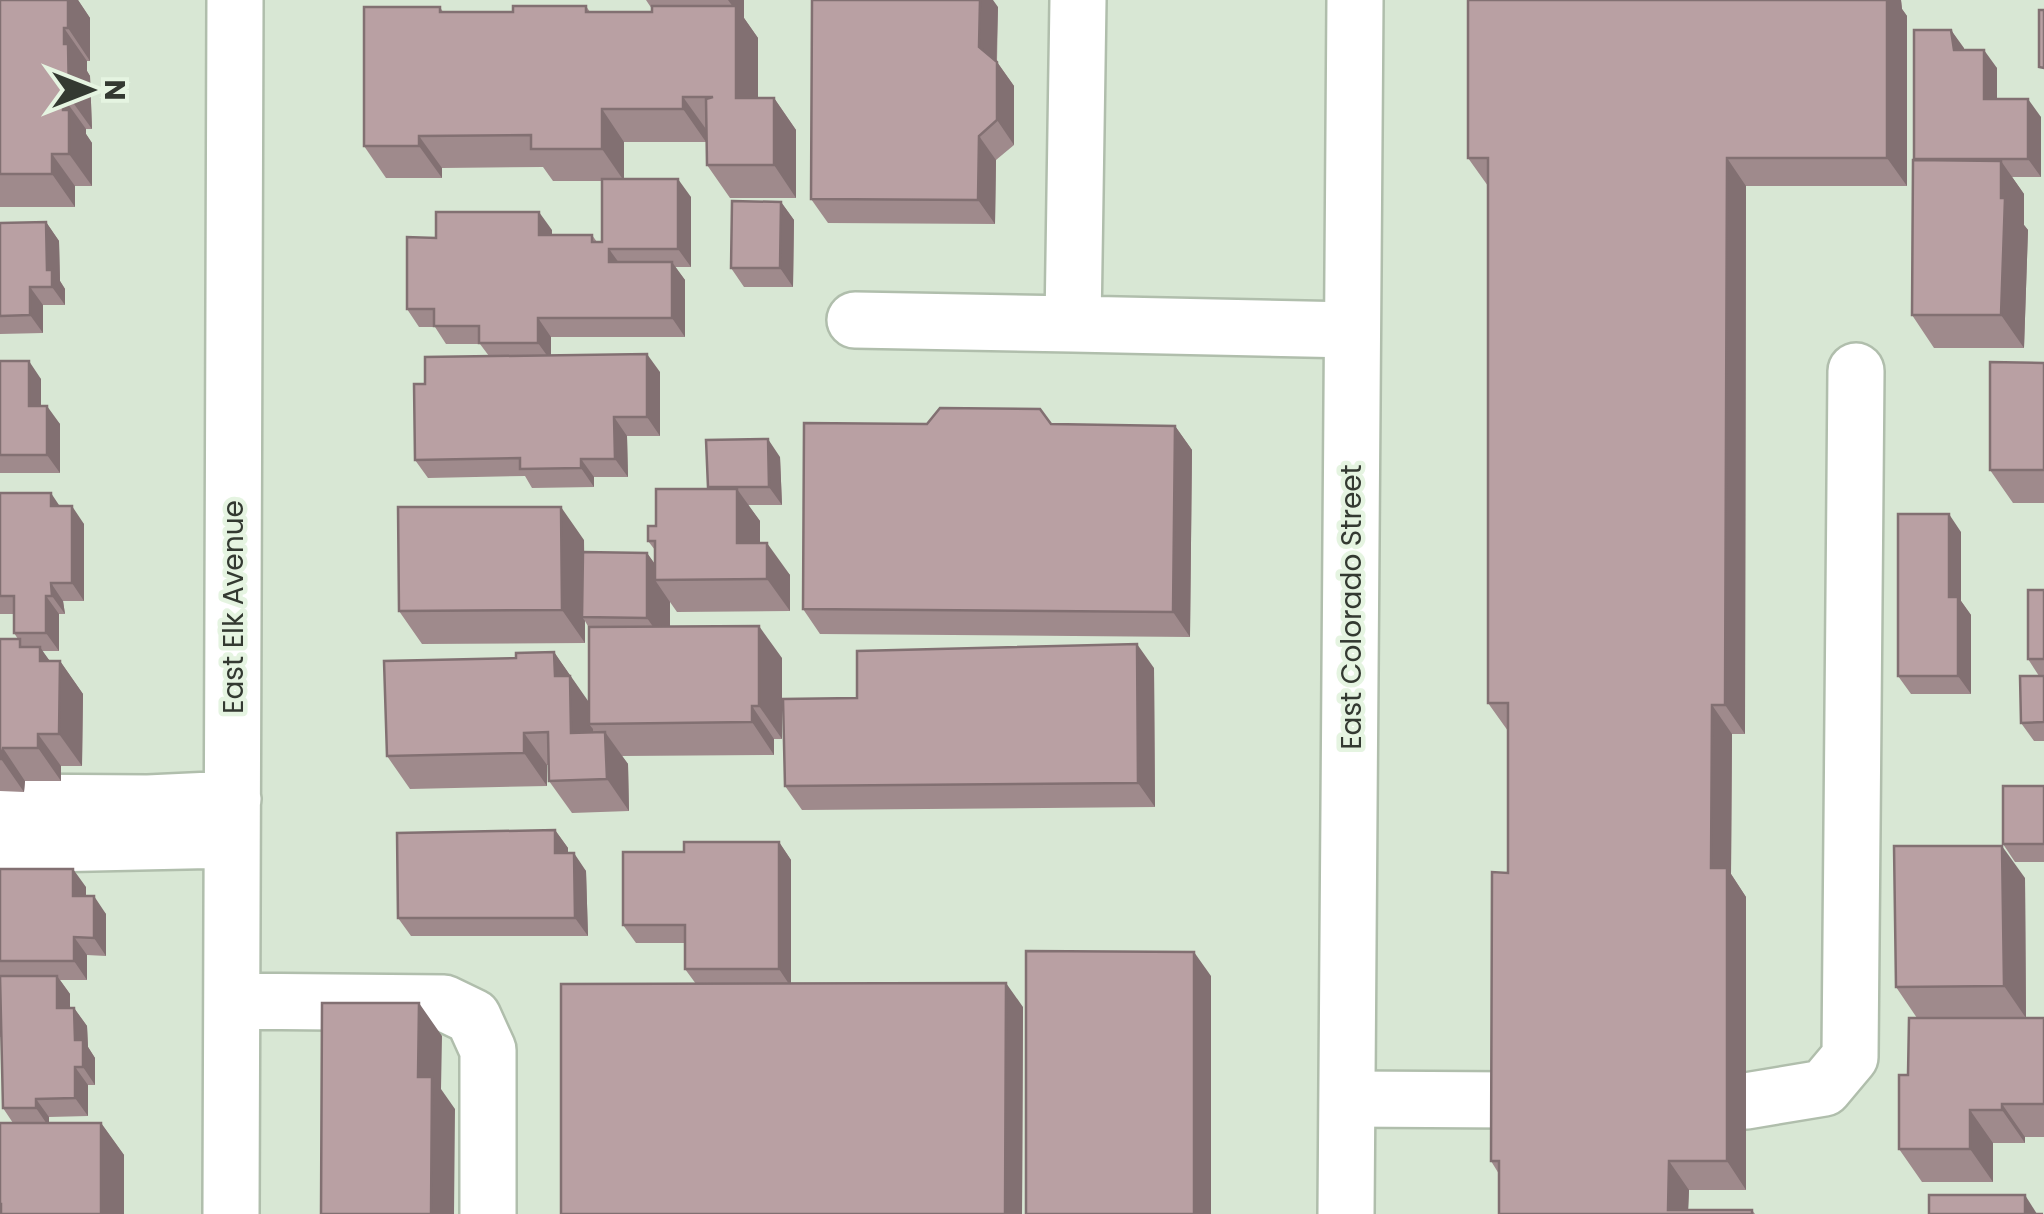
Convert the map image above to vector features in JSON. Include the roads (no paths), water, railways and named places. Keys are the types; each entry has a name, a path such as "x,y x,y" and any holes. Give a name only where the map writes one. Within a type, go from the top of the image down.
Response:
{"main road":[{"name":"East Elk Avenue","path":"231,1214 235,0"},
{"path":"1072,324 1078,0"},
{"name":"East Colorado Street","path":"1346,1214 1355,0"},
{"path":"855,320 1352,330"},
{"path":"1746,1101 1824,1088 1850,1057 1856,371"},
{"path":"0,802 148,803 232,819"},
{"path":"0,845 232,819"},
{"path":"232,1001 444,1003 474,1017 488,1050 488,1214"},
{"path":"1348,1099 1511,1100"}]}
